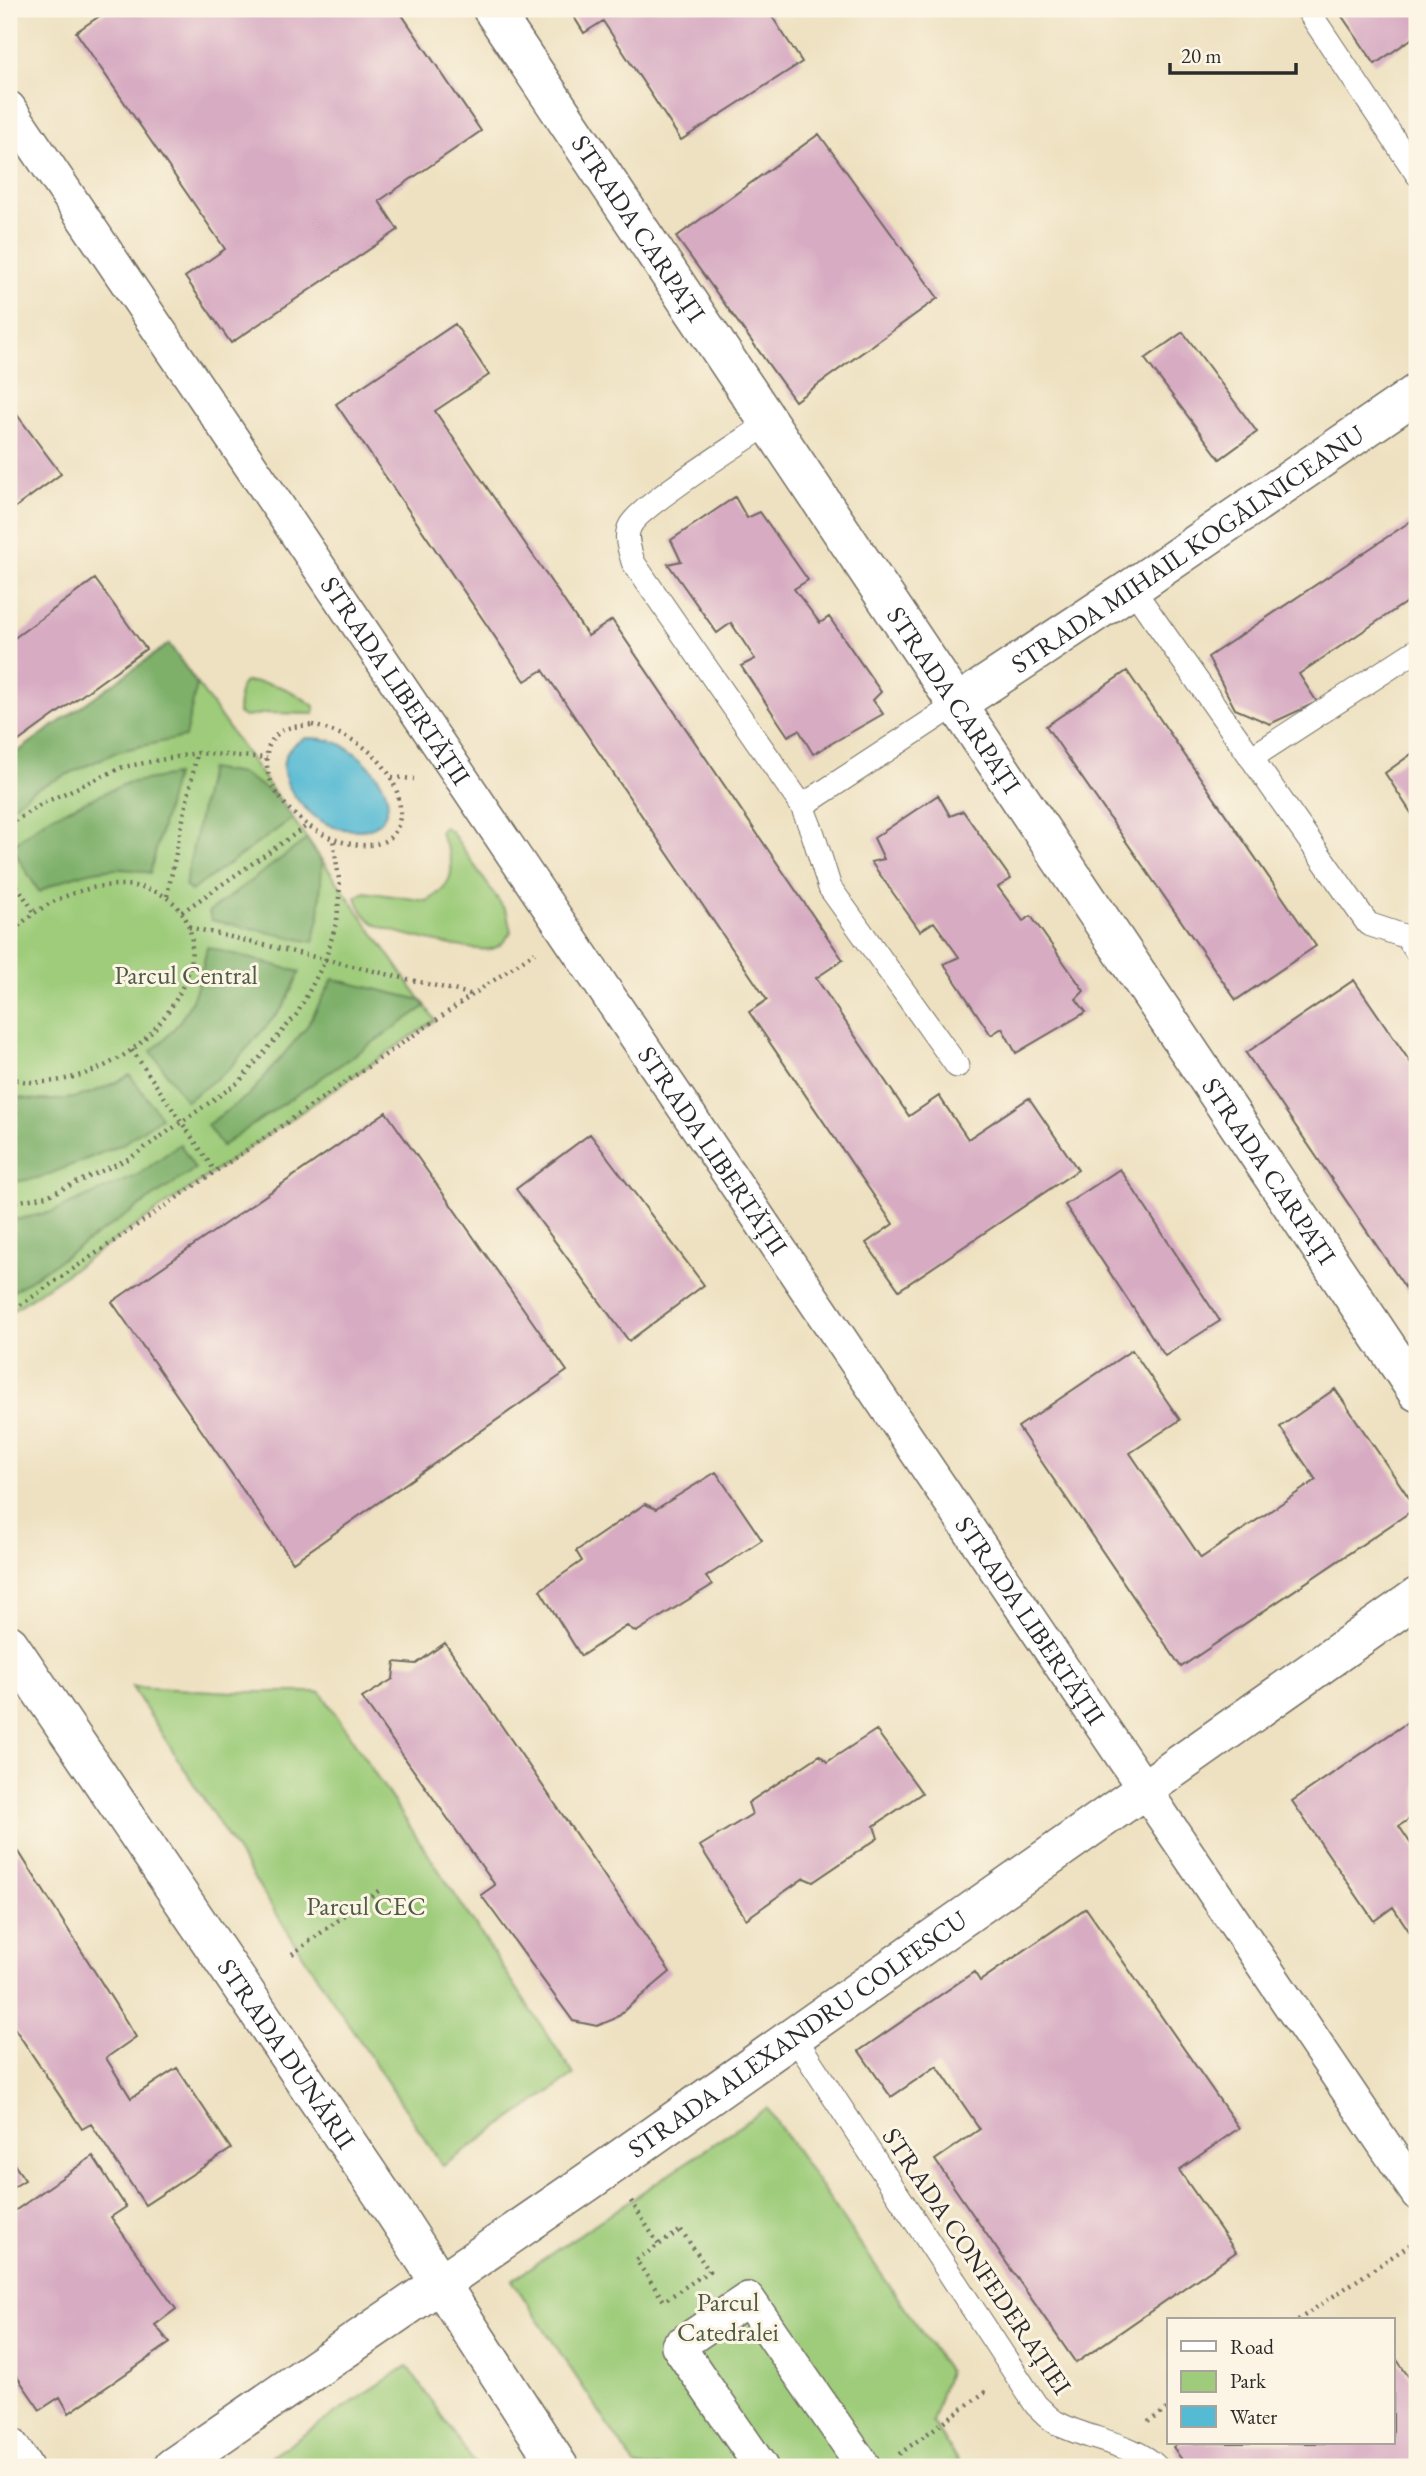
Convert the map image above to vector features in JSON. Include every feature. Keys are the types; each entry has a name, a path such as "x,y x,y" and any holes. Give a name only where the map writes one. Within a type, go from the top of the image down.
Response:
{"street":[{"name":"STRADA CARPAȚI","path":"492,9 1417,1392"},
{"name":"STRADA LIBERTĂȚII","path":"9,108 1417,2193"},
{"name":"STRADA MIHAIL KOGĂLNICEANU","path":"957,704 1417,393"},
{"name":"STRADA ALEXANDRU COLFESCU","path":"173,2467 608,2167 1417,1597"},
{"name":"STRADA DUNĂRII","path":"9,1644 396,2215 559,2467"},
{"path":"761,2467 678,2346 748,2299 878,2463"},
{"path":"9,2446 23,2467"}],"lane":[{"path":"1307,9 1417,173"},
{"path":"769,423 654,503 630,524 627,538 633,562 802,806 830,888 957,1066"},
{"path":"1132,588 1368,924 1406,937 1417,952"},
{"path":"1251,758 1417,650"},
{"path":"802,806 957,704"},
{"name":"STRADA CONFEDERAȚIEI","path":"793,2035 1036,2405 1055,2422 1087,2436 1115,2444 1157,2466"}],"path":[{"path":"312,725 340,733 380,762 399,792 402,813 394,834 387,840 364,845 333,839 308,825 292,811 274,788 267,758 268,748 281,731 289,727 312,725"},
{"path":"9,825 40,804 123,767 197,753 267,758"},
{"path":"167,896 197,753"},
{"path":"182,912 308,825"},
{"path":"9,1203 47,1196 130,1158 239,1082 296,1014 325,961 337,920 340,886 333,839"},
{"path":"9,874 35,913"},
{"path":"9,936 35,913 63,897 99,885 126,885 150,889 167,896 182,912 189,927 192,947 187,976 175,1001 132,1050 104,1068 74,1077 41,1083 9,1077"},
{"path":"189,927 471,994"},
{"path":"9,1313 565,932"},
{"path":"132,1050 215,1171"},
{"path":"292,1954 381,1889"},
{"path":"608,2167 659,2245"},
{"path":"681,2230 709,2271 664,2301 636,2260 659,2245 681,2230"},
{"path":"1301,2318 1417,2240"},
{"path":"878,2463 1014,2371"}],"green space":[{"name":"Parcul Central","path":"169,644 435,1020 9,1313 9,758"},
{"path":"169,644 197,684 185,737 119,751 33,790 9,809 9,758"},
{"path":"245,682 265,683 289,690 314,706 314,714 267,713 245,717 238,713 240,688"},
{"path":"209,769 242,774 277,796 293,818 191,891 185,886"},
{"path":"175,775 150,873 121,869 93,871 66,879 39,892 11,846 48,818 127,783"},
{"path":"444,827 451,831 507,913 511,932 495,948 451,945 382,927 368,918 357,901 356,897 365,892 427,901 440,892 448,882 451,869 449,853 440,831"},
{"path":"307,839 322,863 319,918 313,942 211,920 209,912"},
{"path":"207,947 300,972 284,1006 228,1070 186,1101 151,1051 174,1029 190,1005"},
{"path":"333,979 421,1000 426,1006 222,1146 207,1125 250,1094 306,1028"},
{"path":"130,1075 161,1117 121,1145 42,1177 9,1183 9,1096 43,1100 71,1098 99,1090"},
{"path":"180,1144 195,1169 9,1294 9,1221 52,1212 138,1175"},
{"name":"Parcul CEC","path":"132,1687 235,1692 321,1692 574,2075 443,2166 299,1949"},
{"name":"Parcul Catedralei","path":"767,2108 948,2371 932,2423 963,2467 636,2467 512,2280"},
{"path":"407,2366 477,2467 255,2467"}],"water":[{"path":"306,738 338,743 357,755 376,774 387,796 387,807 379,823 364,830 337,828 321,821 297,799 288,786 284,759 291,747"}],"building":[{"path":"110,9 398,9 481,131 379,201 398,230 231,343 185,277 225,249 76,32"},
{"path":"569,9 767,9 802,62 681,140 603,21 584,33"},
{"path":"1337,9 1417,9 1417,35 1375,64"},
{"path":"819,134 938,298 795,401 676,237"},
{"path":"455,324 489,375 435,411 588,636 612,620 843,960 816,978 909,1116 939,1096 968,1139 1029,1098 1078,1170 899,1290 866,1243 893,1224 749,1012 767,1000 543,670 525,681 336,404"},
{"path":"1183,332 1257,432 1220,459 1145,359"},
{"path":"9,404 61,474 9,512"},
{"path":"735,497 747,518 760,512 808,580 794,589 820,623 829,617 881,692 873,700 883,714 813,754 799,730 788,736 741,666 755,659 731,623 717,633 668,564 681,561 671,540"},
{"path":"1417,517 1417,595 1299,674 1317,702 1270,724 1235,709 1208,657"},
{"path":"95,579 146,649 9,748 9,642"},
{"path":"1127,671 1316,946 1236,1000 1046,726"},
{"path":"1417,750 1417,822 1385,773"},
{"path":"938,795 950,816 963,811 1011,879 998,887 1023,921 1031,916 1084,991 1076,999 1086,1012 1016,1053 1002,1028 991,1035 944,964 959,957 934,922 920,931 871,862 884,859 874,838"},
{"path":"1354,980 1417,1072 1417,1305 1246,1053"},
{"path":"386,1112 567,1371 293,1562 112,1302"},
{"path":"590,1134 704,1285 629,1341 516,1189"},
{"path":"1120,1169 1220,1321 1165,1356 1065,1205"},
{"path":"1132,1350 1180,1420 1130,1453 1201,1558 1316,1480 1280,1427 1335,1389 1416,1508 1181,1667 1018,1427"},
{"path":"716,1472 762,1540 706,1577 712,1585 636,1632 627,1626 581,1656 540,1590 582,1561 576,1551 645,1504 656,1509"},
{"path":"445,1643 670,1972 614,2019 597,2026 573,2021 481,1895 495,1885 362,1698 393,1679 395,1662 416,1664"},
{"path":"1417,1716 1417,1814 1399,1826 1417,1853 1417,1943 1393,1907 1374,1921 1292,1801"},
{"path":"876,1730 922,1793 874,1826 878,1838 813,1882 804,1878 746,1919 700,1846 752,1814 748,1803 820,1755 827,1762"},
{"path":"19,1852 136,2037 106,2058 131,2098 177,2068 231,2149 145,2205 91,2124 82,2129 9,2020 9,1859"},
{"path":"1086,1908 1239,2128 1179,2170 1236,2252 1076,2363 935,2160 980,2129 937,2066 891,2097 859,2051 974,1972 980,1981"},
{"path":"93,2156 126,2207 111,2217 176,2309 155,2325 170,2343 69,2413 60,2397 40,2410 9,2365 9,2215"},
{"path":"9,2157 25,2180 9,2190"},
{"path":"1394,2355 1417,2389 1417,2467 1187,2467 1173,2447 1178,2444 1394,2444"}]}
